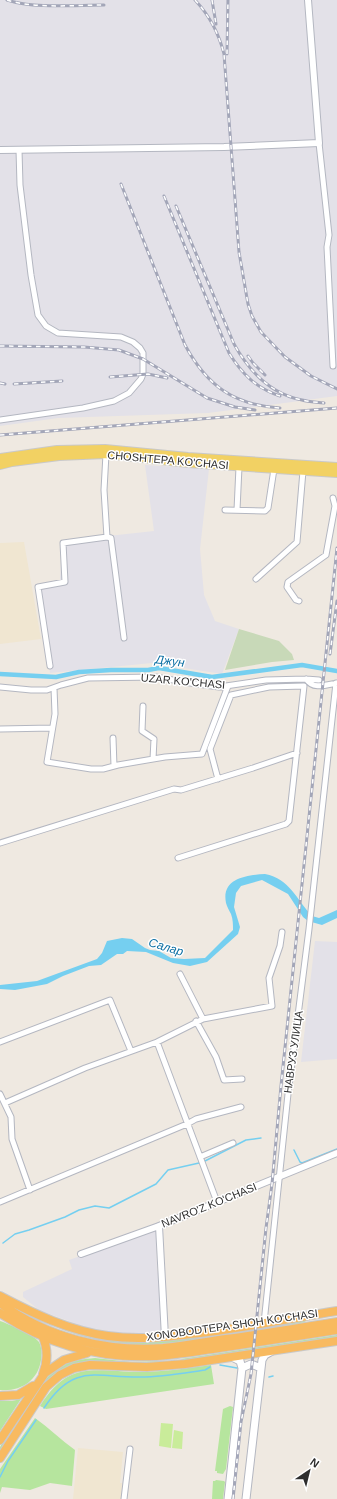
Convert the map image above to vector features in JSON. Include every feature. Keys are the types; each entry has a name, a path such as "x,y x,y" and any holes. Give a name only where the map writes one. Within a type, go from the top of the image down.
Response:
{"highway":[{"path":"0,1296 45,1318 91,1333 127,1338 165,1337 337,1311"},
{"path":"0,1303 18,1316"},
{"path":"1,1315 18,1316"},
{"name":"XONOBODTEPA SHOH KO'CHASI","path":"1,1315 43,1338 76,1349 96,1353 133,1356 166,1355 337,1330"},
{"name":"XONOBODTEPA SHOH KO'CHASI","path":"18,1316 63,1336 88,1343 111,1347 146,1348 165,1348 337,1322"},
{"path":"302,1317 318,1325"},
{"path":"0,1396 21,1394 40,1380 47,1360 47,1350 36,1325"},
{"path":"0,1458 43,1391 53,1379 76,1367 90,1365 147,1367 185,1364 337,1341"},
{"path":"0,1440 40,1380 51,1368 64,1360 82,1354 96,1353"},
{"path":"166,1355 185,1364"}],"main road":[{"name":"CHOSHTEPA KO'CHASI","path":"0,458 57,450 105,448 239,461 337,467"},
{"name":"CHOSHTEPA KO'CHASI","path":"0,465 59,456 106,454 188,463 337,473"},
{"path":"246,1499 261,1368 264,1356 273,1350"},
{"path":"228,1499 242,1368 242,1364 239,1360 232,1357"},
{"path":"242,1368 252,1364 261,1368"}],"street":[{"path":"308,0 319,143 329,235 327,247 333,366"},
{"path":"0,150 210,147 319,143"},
{"path":"0,420 83,408 114,401 129,393 141,379 143,374 142,353 140,348 133,342 120,337 58,333 46,326 38,315 31,275 20,185 19,150"},
{"path":"106,454 104,497 107,537"},
{"path":"237,510 239,466"},
{"path":"225,510 265,511 268,508 274,469"},
{"path":"256,579 297,542 303,471"},
{"path":"299,601 296,600 287,585 288,582 326,555 335,506 333,498"},
{"path":"50,666 38,587 65,582 63,543 107,537 111,538 124,638"},
{"name":"UZAR KO'CHASI","path":"0,687 47,690 88,678 133,677 156,677 219,687 266,680 319,680"},
{"path":"178,858 286,824 289,821 304,686 307,680 313,686 336,683"},
{"name":"НАВРУЗ УЛИЦА","path":"264,1323 288,1094 312,910 336,683"},
{"path":"54,688 55,714 47,762 91,769 103,769 153,759 202,754 228,686"},
{"path":"218,779 210,749 231,695 269,687 304,686"},
{"path":"143,706 142,731 154,739 153,759"},
{"path":"0,728 52,728"},
{"path":"113,738 114,766"},
{"path":"0,843 174,789 181,790 218,779 297,753"},
{"path":"5,1103 85,1068 157,1042 203,1019 272,1006 269,978 280,946 282,932"},
{"path":"180,974 203,1019"},
{"path":"0,1042 110,1000 131,1051"},
{"path":"196,1022 216,1057 224,1080 242,1079"},
{"path":"157,1042 217,1202"},
{"path":"0,1094 11,1117 12,1139 30,1190"},
{"path":"0,1202 196,1119 241,1107"},
{"path":"200,1157 233,1143"},
{"name":"NAVRO'Z KO'CHASI","path":"81,1254 159,1226 337,1152"},
{"path":"159,1226 165,1337"},
{"path":"124,1499 130,1449"}],"shaded area":[{"path":"0,0 337,0 337,396 208,413 58,418 0,426"},
{"path":"145,465 209,469 200,549 204,595 215,621 239,629 222,674 152,663 50,673 39,588 60,580 62,541 154,531"},
{"path":"24,542 41,639 0,644 0,543"},
{"path":"315,941 337,942 337,1059 301,1062"},
{"path":"156,1229 157,1270 161,1285 164,1333 127,1334 85,1327 39,1310 23,1297 23,1292 72,1269 69,1260"},
{"path":"78,1448 123,1452 120,1483 122,1483 121,1499 73,1499"}],"green space":[{"path":"239,629 279,641 292,654 294,660 225,670"},
{"path":"32,1316 113,1340 302,1320 306,1322 219,1336 144,1345 111,1342 79,1335 63,1330"},
{"path":"0,1321 33,1336 39,1342 42,1353 36,1374 27,1384 14,1389 0,1390"},
{"path":"337,1335 337,1338 185,1361 181,1359"},
{"path":"95,1358 130,1362 170,1361 174,1363 91,1362 64,1369 0,1453 0,1447 44,1381 62,1366 70,1362"},
{"path":"211,1365 214,1384 46,1409 40,1406 51,1391 62,1381 84,1371 150,1372"},
{"path":"21,1399 0,1431 0,1401"},
{"path":"230,1406 233,1407 226,1469 223,1474 215,1471 223,1409"},
{"path":"35,1418 75,1450 72,1486 50,1483 30,1490 2,1487 0,1493 0,1469"},
{"path":"161,1423 173,1424 171,1448 159,1446"},
{"path":"174,1430 183,1432 182,1449 172,1448"},
{"path":"216,1480 225,1482 223,1499 212,1499 213,1481"}],"water":[{"name":"Салар","path":"265,874 281,880 287,885 312,916 319,918 337,910 337,918 322,925 308,921 303,917 288,894 262,880 241,886 236,893 234,907 240,927 238,934 207,962 190,966 173,963 146,952 127,951 123,954 117,954 101,965 89,966 47,984 15,990 0,989 0,985 37,981 97,959 102,953 107,941 122,938 132,939 145,948 159,951 171,958 205,958 233,930 232,916 226,903 227,888 231,883 243,877"}],"waterway":[{"name":"Джун","path":"0,674 56,677 79,672 148,670 159,668 212,677 302,665 337,671"},
{"path":"205,1161 246,1140 261,1138"},
{"path":"294,1150 302,1163 337,1149"},
{"path":"3,1243 15,1234 65,1217 79,1210 95,1206 109,1208 156,1184 168,1170 199,1163"},
{"path":"220,1365 237,1368"},
{"path":"44,1408 65,1384 76,1378 98,1375 125,1377 173,1375 205,1370 210,1367"},
{"path":"269,1377 273,1376"},
{"path":"0,1477 8,1461 36,1420"}],"railway":[{"path":"7,0 42,6 104,5"},
{"path":"195,0 213,25 224,54 239,252 248,304 252,316 261,332 285,357 311,376 337,389"},
{"path":"212,0 216,24"},
{"path":"227,54 228,0"},
{"path":"121,184 185,345 203,372 224,391 236,398 249,403 280,408"},
{"path":"164,196 229,353 250,379 271,393 280,396"},
{"path":"176,206 234,344 240,354 262,380 280,393 305,401 324,403"},
{"path":"0,346 84,347 119,350 143,359 207,398 235,407 255,410"},
{"path":"248,356 265,375"},
{"path":"110,377 148,374 167,378"},
{"path":"14,384 62,381"},
{"path":"0,383 5,384"},
{"path":"0,435 337,408"},
{"path":"233,1499 241,1422 251,1374 272,1184 337,548"},
{"path":"330,654 337,601"}]}
